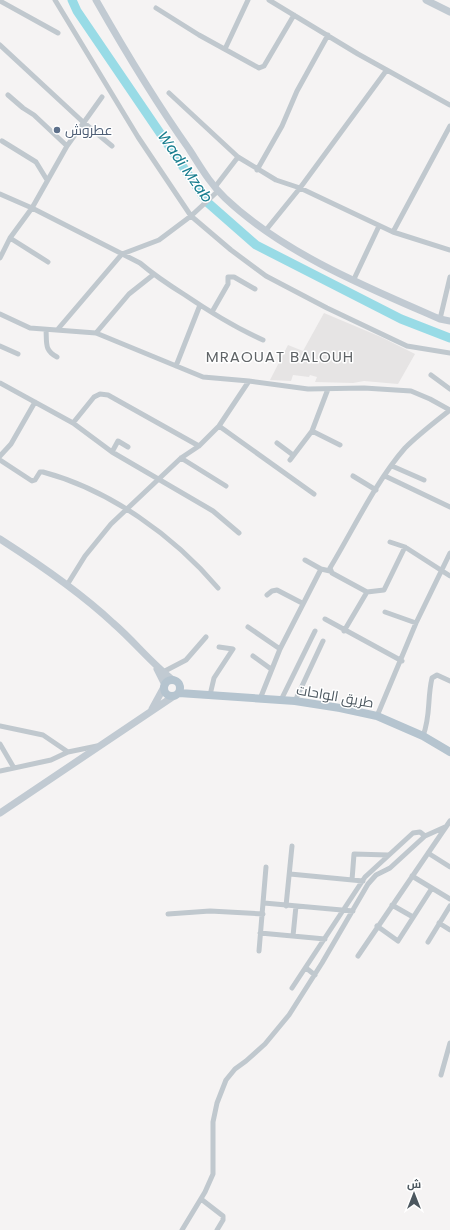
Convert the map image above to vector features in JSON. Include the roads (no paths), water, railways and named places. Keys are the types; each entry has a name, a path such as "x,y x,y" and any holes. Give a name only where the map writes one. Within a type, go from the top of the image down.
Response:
{"main road":[{"path":"173,680 177,682 178,691 167,694 165,686 168,681 173,680"},
{"name":"طريق الواحات","path":"178,691 295,701 377,716 423,736 450,752"}],"street":[{"path":"55,0 138,137 191,216 231,250 272,280 407,346 450,353"},
{"path":"96,0 172,126 217,189 249,219 314,262 440,319 450,321"},
{"path":"225,49 248,0"},
{"path":"269,0 386,71 450,105"},
{"path":"426,0 450,12"},
{"path":"0,1 58,33"},
{"path":"156,8 225,49 261,68 264,66 294,15"},
{"path":"257,170 282,126 297,91 328,35"},
{"path":"0,45 83,122 112,146"},
{"path":"266,230 300,188 386,71"},
{"path":"169,93 238,157 257,170 276,180 300,188 393,232 450,250"},
{"path":"8,94 22,108 34,114 67,146"},
{"path":"0,258 10,238 32,208 67,146 102,97"},
{"path":"393,232 450,126"},
{"path":"2,141 36,162 47,180"},
{"path":"58,329 122,254 159,240 191,216 217,189 238,157"},
{"path":"0,194 32,208 140,263 153,275 200,305 245,332 263,340"},
{"path":"354,279 379,226"},
{"path":"10,238 48,262"},
{"path":"96,333 129,294 153,275"},
{"path":"212,312 228,284 228,277 234,277 254,289"},
{"path":"440,319 450,277"},
{"path":"176,366 200,305"},
{"path":"0,314 30,328 96,333 212,379 248,381 308,389 328,390 364,388 411,391 450,410 416,437 392,466 376,490 330,571"},
{"path":"46,330 47,349 50,353 58,357"},
{"path":"0,346 18,354"},
{"path":"431,375 450,388"},
{"path":"67,585 100,537 181,458 199,446 219,426 248,381"},
{"path":"0,383 73,423 112,452 214,511 239,533"},
{"path":"277,443 292,458 312,431 328,390"},
{"path":"73,423 94,396 97,394 104,395 120,401 199,446"},
{"path":"0,456 10,444 35,402"},
{"path":"219,426 314,494"},
{"path":"312,431 340,445"},
{"path":"112,452 118,441 128,446"},
{"path":"181,458 226,486"},
{"path":"0,460 32,480 41,472 66,478 91,489 126,510 180,549 201,567 218,588"},
{"path":"392,466 424,480"},
{"path":"353,476 376,490"},
{"path":"385,476 450,507"},
{"path":"0,539 30,558 67,585 114,623 137,648 173,680"},
{"path":"390,542 406,547 450,576"},
{"path":"305,560 321,569 330,571 367,592 384,590 406,547"},
{"path":"377,716 402,661 416,623 450,553"},
{"path":"260,698 280,649 302,603 321,569"},
{"path":"267,595 272,591 277,590 302,603"},
{"path":"344,631 367,592"},
{"path":"385,612 416,623"},
{"path":"325,619 344,631 402,661"},
{"path":"248,627 280,649"},
{"path":"281,700 316,631"},
{"path":"163,672 186,660 206,637"},
{"path":"295,701 323,641"},
{"path":"209,694 214,678 233,649 219,647"},
{"path":"253,656 272,669"},
{"path":"150,711 165,686 154,664"},
{"path":"423,736 430,712 429,688 432,678 437,675 450,680"},
{"path":"0,813 178,691"},
{"path":"0,726 43,735 68,752"},
{"path":"0,744 14,768"},
{"path":"0,771 50,760 68,752 97,746"},
{"path":"358,956 450,821"},
{"path":"182,1230 201,1199 213,1174 213,1122 217,1103 226,1080 231,1072 254,1055 289,1015 315,975 368,884 376,875 390,868 425,836 445,827"},
{"path":"292,988 363,881 388,855 415,832 420,832 425,836"},
{"path":"286,906 292,846"},
{"path":"352,880 353,856 355,853 388,855"},
{"path":"428,853 450,867"},
{"path":"258,951 264,903 266,867"},
{"path":"290,874 363,881"},
{"path":"412,876 450,899"},
{"path":"377,926 397,941 432,888"},
{"path":"264,903 353,911"},
{"path":"392,905 413,917"},
{"path":"293,936 296,906"},
{"path":"428,942 450,906"},
{"path":"168,914 210,911 262,914"},
{"path":"439,923 450,930"},
{"path":"260,933 325,939"},
{"path":"306,968 315,975"},
{"path":"441,1075 450,1044"},
{"path":"201,1199 224,1217 217,1230"}],"waterway":[{"name":"Wadi Mzab","path":"72,0 77,11 207,202 256,245 401,319 450,338"}],"place":[{"name":"عطروش","path":"57,130"}],"district":[{"name":"MRAOUAT BALOUH","path":"280,357"}]}
